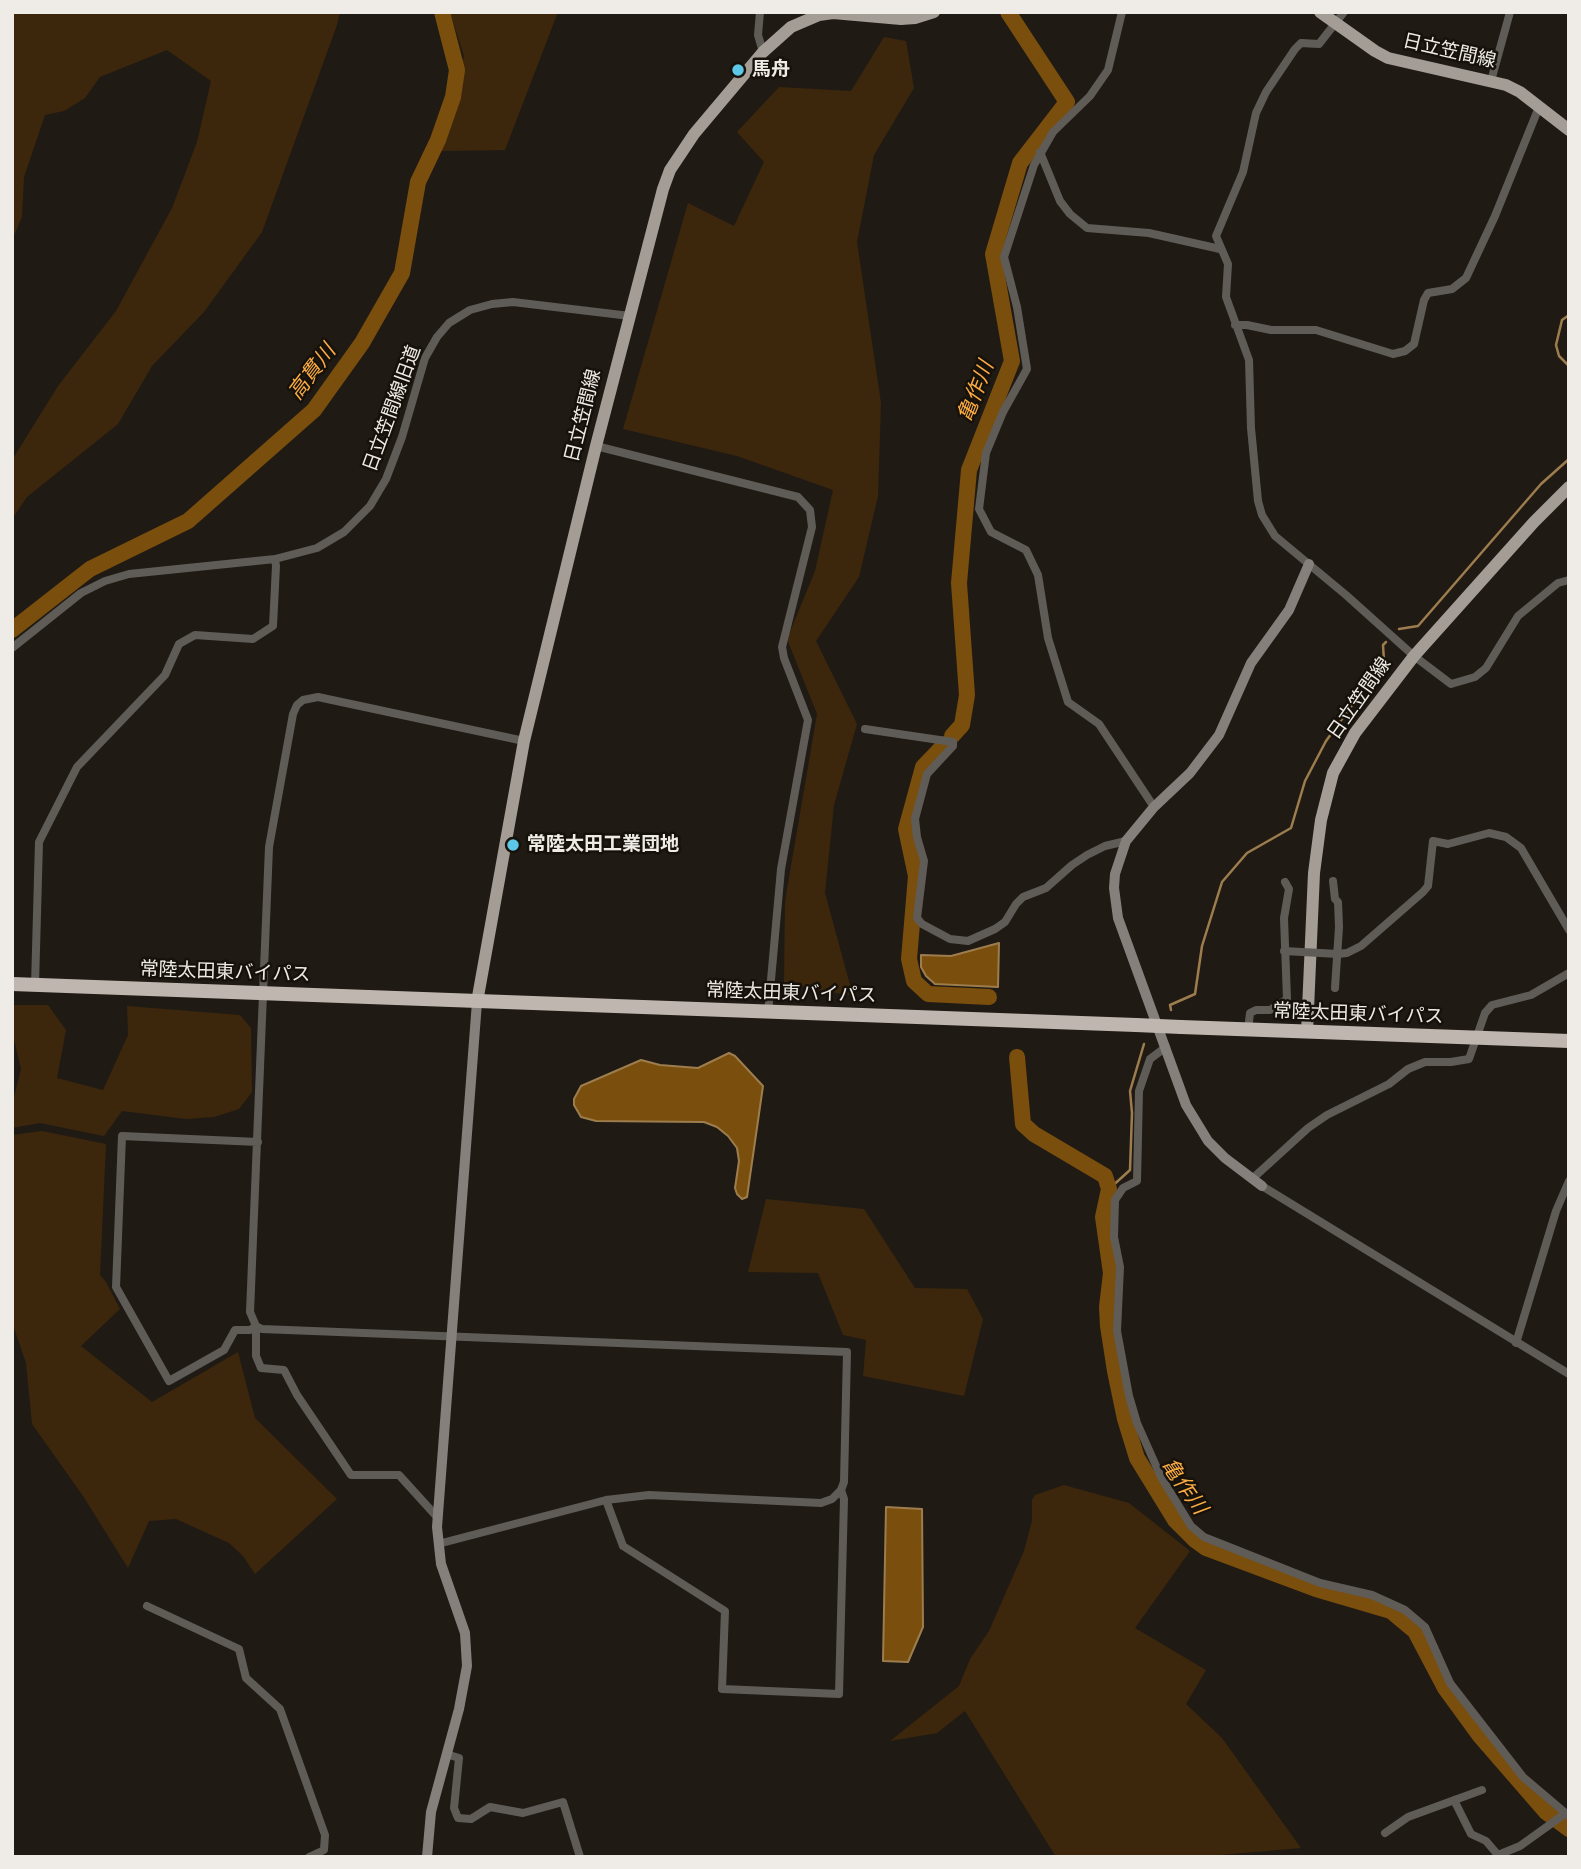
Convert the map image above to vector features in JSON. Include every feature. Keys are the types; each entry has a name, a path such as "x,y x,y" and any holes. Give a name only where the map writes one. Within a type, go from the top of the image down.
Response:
{"highway":[{"name":"常陸太田東バイパス","path":"12,984 1569,1041"}],"main road":[{"name":"日立笠間線","path":"477,1002 524,741 596,446 670,170 694,134 763,52 791,27 819,15 853,14 915,19 934,12"},
{"name":"日立笠間線","path":"1320,12 1388,58 1491,81 1520,92 1569,130"},
{"name":"日立笠間線","path":"1307,1032 1314,873 1321,820 1333,773 1355,733 1414,656 1534,522 1569,487"}],"street":[{"path":"760,12 758,35 763,52"},
{"path":"1122,12 1108,70 1090,96 1053,132 1040,152 1004,257 1017,307 1027,369 1003,412 986,453 979,509 991,532 1026,550 1038,575 1048,638 1068,702 1099,724 1154,807"},
{"path":"1344,12 1319,44 1301,43 1295,49 1266,92 1256,113 1243,172 1216,236 1228,264 1226,297 1248,360 1251,428 1258,501 1262,515 1275,536 1414,656 1451,684 1475,677 1486,668 1518,616 1558,583 1569,580"},
{"path":"1491,81 1510,12"},
{"path":"1235,325 1271,330 1316,330 1394,354 1405,351 1414,344 1427,293 1452,289 1466,278 1495,216 1539,107"},
{"path":"1040,152 1060,201 1070,214 1087,228 1149,233 1220,249"},
{"name":"日立笠間線旧道","path":"12,648 81,593 105,581 129,574 275,559 317,548 344,532 370,506 386,479 402,437 425,358 449,323 470,310 492,303 513,302 630,316"},
{"path":"596,446 798,498 810,510 811,527 782,647 808,720 781,869 768,1013"},
{"path":"35,985 39,842 77,767 165,675 179,644 195,635 253,639 273,626 275,559"},
{"path":"1309,564 1289,610 1251,663 1219,736 1190,773 1154,807 1126,841 1115,874 1118,918 1180,1087 1197,1125 1225,1158 1262,1186 1569,1374"},
{"path":"438,1518 399,1475 351,1475 297,1395 284,1370 261,1368 256,1356 256,1326 250,1312 269,848 293,714 303,700 318,697 524,741"},
{"path":"865,729 953,742 953,746 927,774 915,819 924,861 917,918 922,924 950,940 968,941 1000,926 1023,897 1046,888 1087,855 1105,846 1126,841"},
{"path":"1284,951 1338,954 1361,946 1428,886 1433,841 1448,844 1489,833 1506,837 1521,848 1569,930"},
{"path":"1334,880 1335,899 1338,902 1335,988"},
{"path":"1248,1030 1250,1013 1270,1010 1287,999 1284,918 1289,889 1284,883"},
{"path":"1252,1179 1308,1128 1327,1115 1389,1084 1408,1069 1425,1062 1469,1059 1485,1013 1492,1005 1531,995 1569,973"},
{"path":"427,1857 431,1812 459,1709 467,1658 465,1633 445,1577 438,1544 438,1518 477,1002"},
{"path":"1166,1047 1150,1059 1139,1091 1137,1181 1123,1188 1115,1200 1114,1237 1120,1267 1117,1331 1137,1423 1161,1477 1191,1526 1204,1537 1320,1583 1372,1595 1405,1610 1425,1627 1450,1683 1523,1777 1565,1816 1520,1846 1498,1855 1486,1841 1471,1834 1454,1800"},
{"path":"256,1326 250,1330 235,1331 224,1350 169,1381 116,1287 122,1136 258,1142"},
{"path":"1516,1343 1556,1211 1569,1181"},
{"path":"256,1326 262,1329 846,1352 844,1482 841,1490 832,1499 821,1503 649,1495 606,1500 438,1544"},
{"path":"606,1500 623,1546 725,1611 722,1689 839,1695 845,1499 841,1490"},
{"path":"147,1606 239,1650 246,1678 280,1709 326,1835 324,1850 309,1857"},
{"path":"446,1754 459,1758 454,1808 458,1818 471,1819 490,1807 523,1813 563,1802 580,1857"},
{"path":"1385,1833 1408,1817 1482,1790"}],"shaded area":[{"path":"12,12 340,12 262,232 204,312 152,366 118,424 27,497 12,519 12,460 58,386 116,311 172,208 197,142 211,81 167,50 100,77 85,98 64,111 45,115 24,177 22,217 12,240"},
{"path":"450,12 558,12 505,150 442,151 464,56"},
{"path":"884,37 906,41 914,88 874,155 857,242 881,403 878,496 859,577 816,641 857,724 834,805 825,893 853,996 784,983 785,901 817,714 787,639 815,571 833,490 737,456 623,429 688,203 734,226 764,162 737,132 779,87 851,91"},
{"path":"999,943 998,987 935,984 921,967 921,955 951,956"},
{"path":"12,1005 48,1005 66,1030 57,1078 103,1090 128,1035 127,1006 240,1015 251,1028 252,1092 239,1109 214,1117 186,1119 122,1111 104,1136 40,1123 12,1128 12,1105 21,1069 12,1031"},
{"path":"729,1053 763,1086 747,1197 742,1199 735,1188 739,1161 737,1148 717,1127 704,1122 596,1121 581,1117 574,1105 581,1086 641,1060 660,1065 698,1068"},
{"path":"42,1131 106,1144 100,1275 120,1309 81,1346 152,1402 238,1352 255,1418 337,1499 255,1574 243,1556 229,1543 176,1519 149,1521 128,1568 83,1496 32,1424 26,1363 12,1322 12,1135"},
{"path":"766,1199 864,1209 915,1288 967,1289 983,1319 964,1396 863,1376 866,1340 843,1335 818,1273 748,1272"},
{"path":"1064,1485 1129,1503 1190,1551 1135,1628 1206,1670 1186,1704 1222,1738 1301,1848 1198,1857 1056,1857 965,1711 937,1733 890,1741 959,1686 970,1659 989,1631 1024,1551 1032,1521 1032,1500 1035,1495"},
{"path":"886,1507 922,1509 923,1627 908,1662 883,1661"}],"waterway":[{"name":"高貫川","path":"12,630 90,569 188,521 314,410 362,343 402,273 418,182 438,140 453,97 457,70 442,12"},
{"name":"亀作川","path":"952,736 962,725 967,695 959,583 969,470 1012,361 993,254 1020,163 1067,102 1008,12"},
{"path":"1569,315 1562,320 1556,345 1559,356 1569,366"},
{"path":"1399,629 1418,626 1541,484 1569,459"},
{"path":"1171,1010 1170,1005 1195,994 1202,946 1222,882 1247,853 1291,828 1305,781 1326,741 1384,661 1383,645 1386,642"},
{"name":"亀作川","path":"945,744 923,767 906,829 916,876 909,959 914,981 928,994 989,997"},
{"path":"1109,1189 1130,1170 1130,1091 1144,1044"},
{"name":"亀作川","path":"1017,1057 1023,1124 1034,1134 1105,1176 1109,1189 1103,1217 1111,1273 1107,1307 1115,1371 1137,1458 1175,1520 1206,1548 1316,1589 1391,1611 1415,1631 1445,1688 1480,1736 1546,1812 1569,1829"}],"place":[{"name":"馬舟","path":"738,70"},
{"name":"常陸太田工業団地","path":"513,845"}]}
